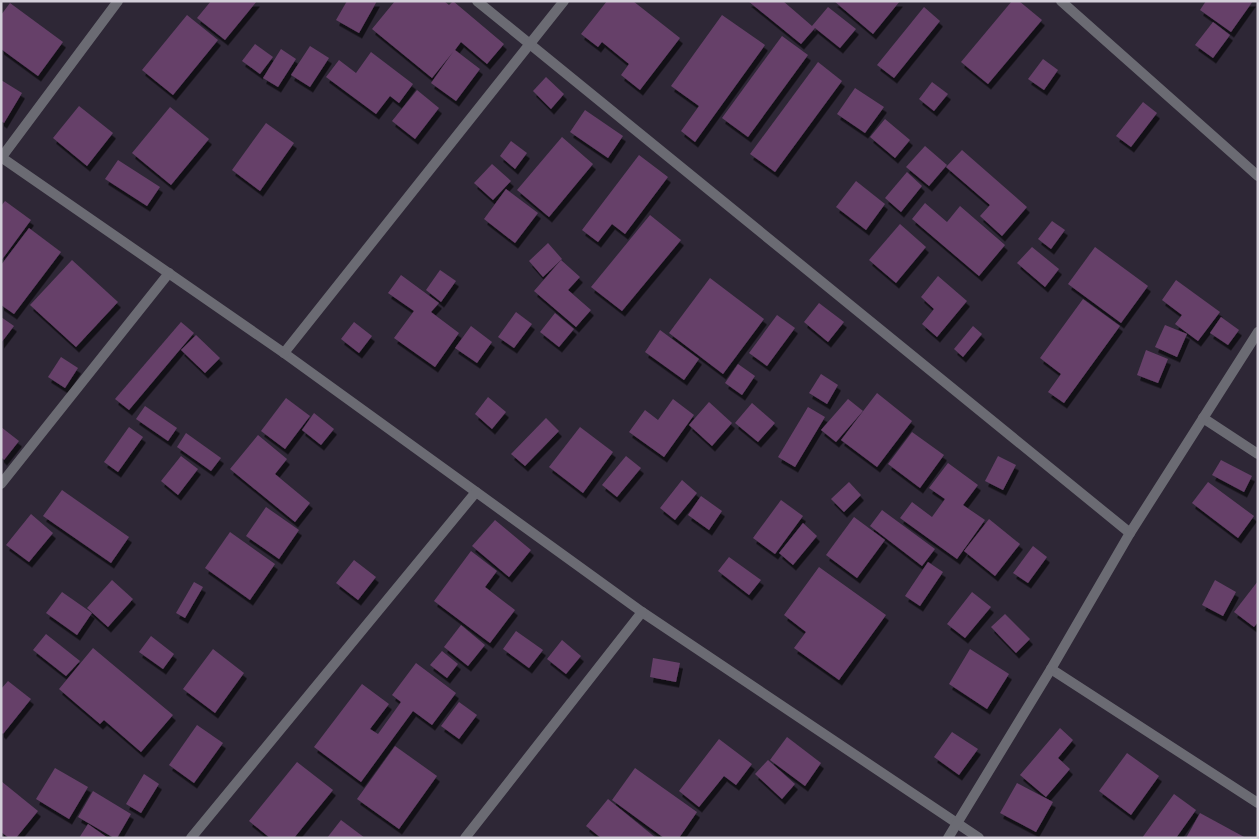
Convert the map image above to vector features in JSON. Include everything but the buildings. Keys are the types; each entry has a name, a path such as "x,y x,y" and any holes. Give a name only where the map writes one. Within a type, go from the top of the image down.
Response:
{"street":[{"path":"118,1 2,157 284,353 642,612 979,838"},
{"path":"477,1 1130,533"},
{"path":"284,353 564,1"},
{"path":"1061,1 1258,176"},
{"path":"1,484 169,272"},
{"path":"948,838 1130,533 1258,332"},
{"path":"1203,418 1258,454"},
{"path":"191,838 476,492"},
{"path":"465,838 642,612"},
{"path":"1050,669 1258,803"}]}
